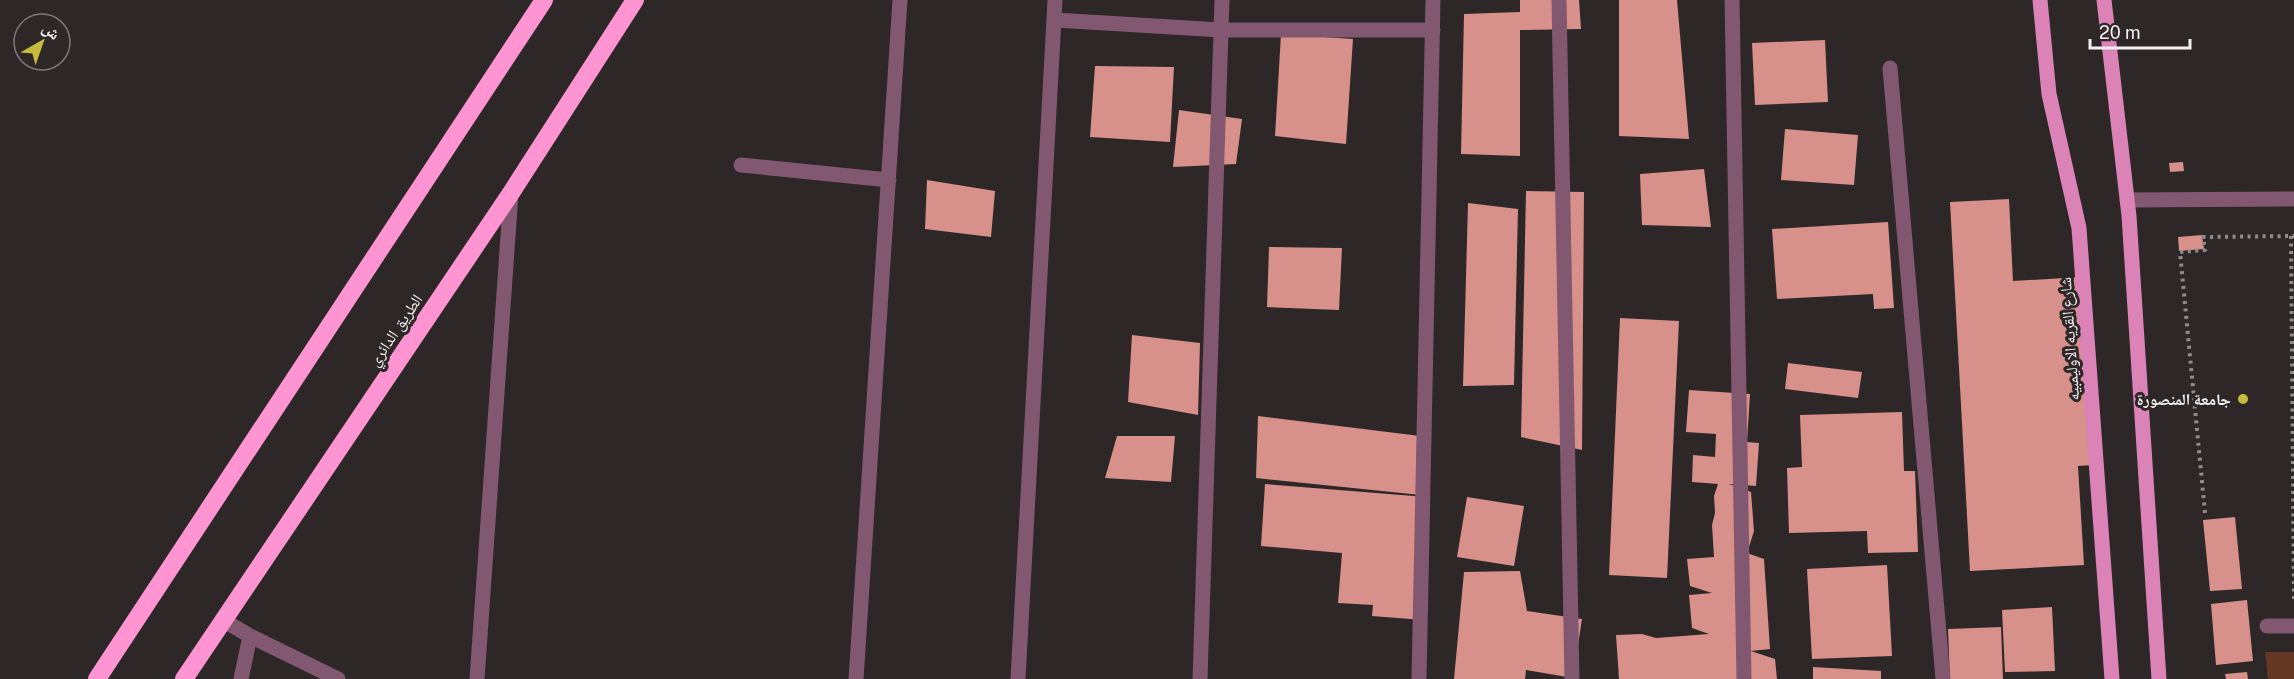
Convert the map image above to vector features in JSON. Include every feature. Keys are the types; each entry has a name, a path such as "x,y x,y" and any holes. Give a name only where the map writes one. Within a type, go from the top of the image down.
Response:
{"highway":[{"path":"97,679 544,0"},
{"name":"الطريق الدائري","path":"184,679 511,193 635,0"}],"main road":[{"name":"شارع القريه الاوليمبيه","path":"2040,0 2049,94 2079,228 2112,679"},
{"path":"2104,0 2127,200 2159,679"}],"street":[{"path":"856,679 900,0"},
{"path":"1018,679 1055,0"},
{"path":"1200,679 1222,0"},
{"path":"1419,679 1433,0"},
{"path":"1559,0 1572,679"},
{"path":"1732,0 1744,679"},
{"path":"1055,20 1221,30 1433,30"},
{"path":"1890,68 1943,679"},
{"path":"741,165 889,180"},
{"path":"477,679 511,193"},
{"path":"2127,200 2294,198"},
{"path":"223,620 250,636 338,679"},
{"path":"2266,626 2294,626"},
{"path":"241,679 250,636"}],"path":[{"path":"2205,513 2180,252 2205,249 2203,237 2292,236 2294,613"}],"shaded area":[{"path":"2265,652 2294,652 2294,679 2268,679"}],"building":[{"path":"1520,0 1579,0 1581,29 1520,30 1520,156 1461,154 1464,14 1520,12"},
{"path":"1619,0 1677,0 1689,139 1619,136"},
{"path":"1281,34 1353,39 1346,144 1275,136"},
{"path":"1825,40 1828,102 1755,105 1752,43"},
{"path":"1095,66 1174,67 1170,142 1090,137"},
{"path":"1179,110 1242,119 1236,164 1173,167"},
{"path":"1785,129 1858,135 1854,185 1781,180"},
{"path":"2183,162 2184,171 2170,172 2169,163"},
{"path":"1704,169 1711,227 1642,225 1640,174"},
{"path":"927,180 995,191 991,237 925,229"},
{"path":"1526,191 1584,192 1582,450 1521,437"},
{"path":"2009,199 2013,281 2081,277 2094,465 2078,466 2084,565 1970,571 1950,202"},
{"path":"1468,203 1518,209 1514,385 1463,386"},
{"path":"1888,222 1894,308 1874,309 1873,294 1777,299 1772,229"},
{"path":"2202,235 2204,249 2179,251 2178,237"},
{"path":"1269,247 1342,248 1339,310 1267,307"},
{"path":"1620,318 1679,321 1667,578 1609,575"},
{"path":"1132,335 1200,343 1198,415 1128,402"},
{"path":"1788,363 1862,372 1858,398 1785,389"},
{"path":"1689,390 1750,394 1747,442 1759,443 1756,486 1729,484 1751,492 1754,531 1747,553 1764,559 1770,649 1751,651 1775,659 1777,679 1619,679 1616,635 1642,634 1656,638 1709,634 1692,628 1689,595 1712,593 1690,586 1687,559 1714,557 1712,525 1715,513 1714,496 1718,484 1692,482 1693,455 1715,457 1716,434 1686,432"},
{"path":"1902,412 1904,471 1915,471 1918,552 1868,553 1867,531 1789,533 1787,468 1802,467 1800,415"},
{"path":"1258,416 1420,436 1421,495 1256,478"},
{"path":"1117,436 1175,436 1171,482 1105,478"},
{"path":"1265,484 1426,497 1423,620 1372,616 1373,605 1338,603 1342,553 1261,546"},
{"path":"1467,497 1524,506 1514,566 1457,557"},
{"path":"2235,517 2242,589 2210,591 2203,520"},
{"path":"1887,565 1892,656 1812,659 1807,569"},
{"path":"1520,571 1527,611 1582,619 1573,678 1526,670 1525,679 1454,679 1464,572"},
{"path":"2247,600 2253,661 2216,665 2211,604"},
{"path":"2052,607 2055,671 2005,672 2002,610"},
{"path":"2001,627 2003,679 1950,679 1948,629"},
{"path":"1813,667 1881,671 1881,679 1813,679"},
{"path":"2247,672 2248,679 2226,679 2225,674"}],"place":[{"name":"جامعة المنصورة","path":"2243,399"}]}
